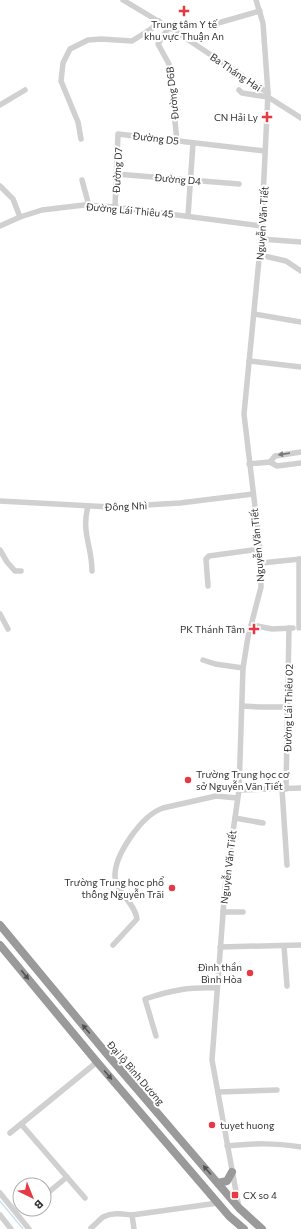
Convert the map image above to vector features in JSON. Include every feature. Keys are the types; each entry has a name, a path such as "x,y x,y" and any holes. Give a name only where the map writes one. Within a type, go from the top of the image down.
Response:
{"highway":[{"name":"Đại lộ Bình Dương","path":"0,925 47,983 239,1208 262,1229"},
{"path":"0,945 97,1062 240,1228"},
{"path":"38,991 47,983"},
{"path":"218,1183 227,1180 232,1172"},
{"path":"239,1208 240,1228"}],"street":[{"name":"Ba Tháng Hai","path":"123,0 169,27 301,118"},
{"name":"Nguyễn Văn Tiết","path":"239,1208 212,1060 226,872 239,790 243,668 248,637 261,587 260,549 252,494 244,414 260,255 268,95 265,39 260,11 256,0"},
{"path":"211,25 260,11"},
{"path":"81,139 78,122 61,81 63,64 70,48 88,40 101,39 132,41 151,29 158,21"},
{"name":"Đường D6B","path":"169,27 158,44 169,64 177,141"},
{"path":"0,105 25,90"},
{"path":"239,90 242,93 268,95"},
{"name":"Đường D5","path":"118,134 265,151"},
{"name":"Đường D7","path":"115,207 118,134"},
{"path":"188,216 193,143"},
{"name":"Đường D4","path":"116,174 239,184"},
{"path":"82,180 89,206"},
{"path":"0,186 13,199 20,216"},
{"name":"Đường Lái Thiêu 45","path":"0,226 20,216 42,210 89,206 115,207 262,226"},
{"path":"261,239 301,242"},
{"path":"260,255 286,261 301,271"},
{"path":"254,314 301,322"},
{"path":"249,361 301,367"},
{"path":"270,462 275,456 301,452"},
{"path":"249,464 270,462 277,466 301,463"},
{"name":"Đông Nhì","path":"0,501 111,507 180,503 252,494"},
{"path":"88,506 85,518 85,527 92,571"},
{"path":"208,586 206,559 209,556 260,549"},
{"path":"0,550 15,571 21,571"},
{"path":"252,624 272,629 300,628 300,559 261,563"},
{"path":"0,614 8,629"},
{"name":"Đường Lái Thiêu 02","path":"287,865 284,789 288,707 289,628"},
{"path":"203,660 215,664 243,668"},
{"path":"242,706 288,707"},
{"path":"239,790 301,788"},
{"path":"113,945 137,919 135,911 119,888 115,878 126,843 142,824 155,811 163,808 216,796 238,798"},
{"path":"235,818 263,823"},
{"path":"223,912 243,912"},
{"path":"220,947 301,945"},
{"path":"284,946 286,986"},
{"path":"156,1036 146,999 171,990 188,988 217,988"},
{"path":"10,1133 97,1062"},
{"path":"218,1092 277,1090"},
{"path":"22,1124 85,1198"},
{"path":"228,1146 269,1143 301,1147"},
{"path":"52,1189 67,1177"},
{"path":"0,1193 29,1229"},
{"path":"91,1228 105,1217 113,1214 122,1213 132,1215 218,1203"},
{"path":"0,1215 11,1229"},
{"path":"132,1215 134,1229"},
{"path":"99,1221 100,1229"}],"waterway":[{"path":"0,1201 23,1229"}],"place":[{"name":"Trung tâm Y tế khu vực Thuận An","path":"184,11"},
{"name":"CN Hải Ly","path":"267,117"},
{"name":"PK Thánh Tâm","path":"254,629"},
{"name":"Trường Trung học cơ sở Nguyễn Văn Tiết","path":"188,780"},
{"name":"Trường Trung học phổ thông Nguyễn Trãi","path":"172,888"},
{"name":"Đình thần Bình Hòa","path":"250,973"},
{"name":"tuyet huong","path":"212,1125"},
{"name":"CX so 4","path":"235,1195"}]}
